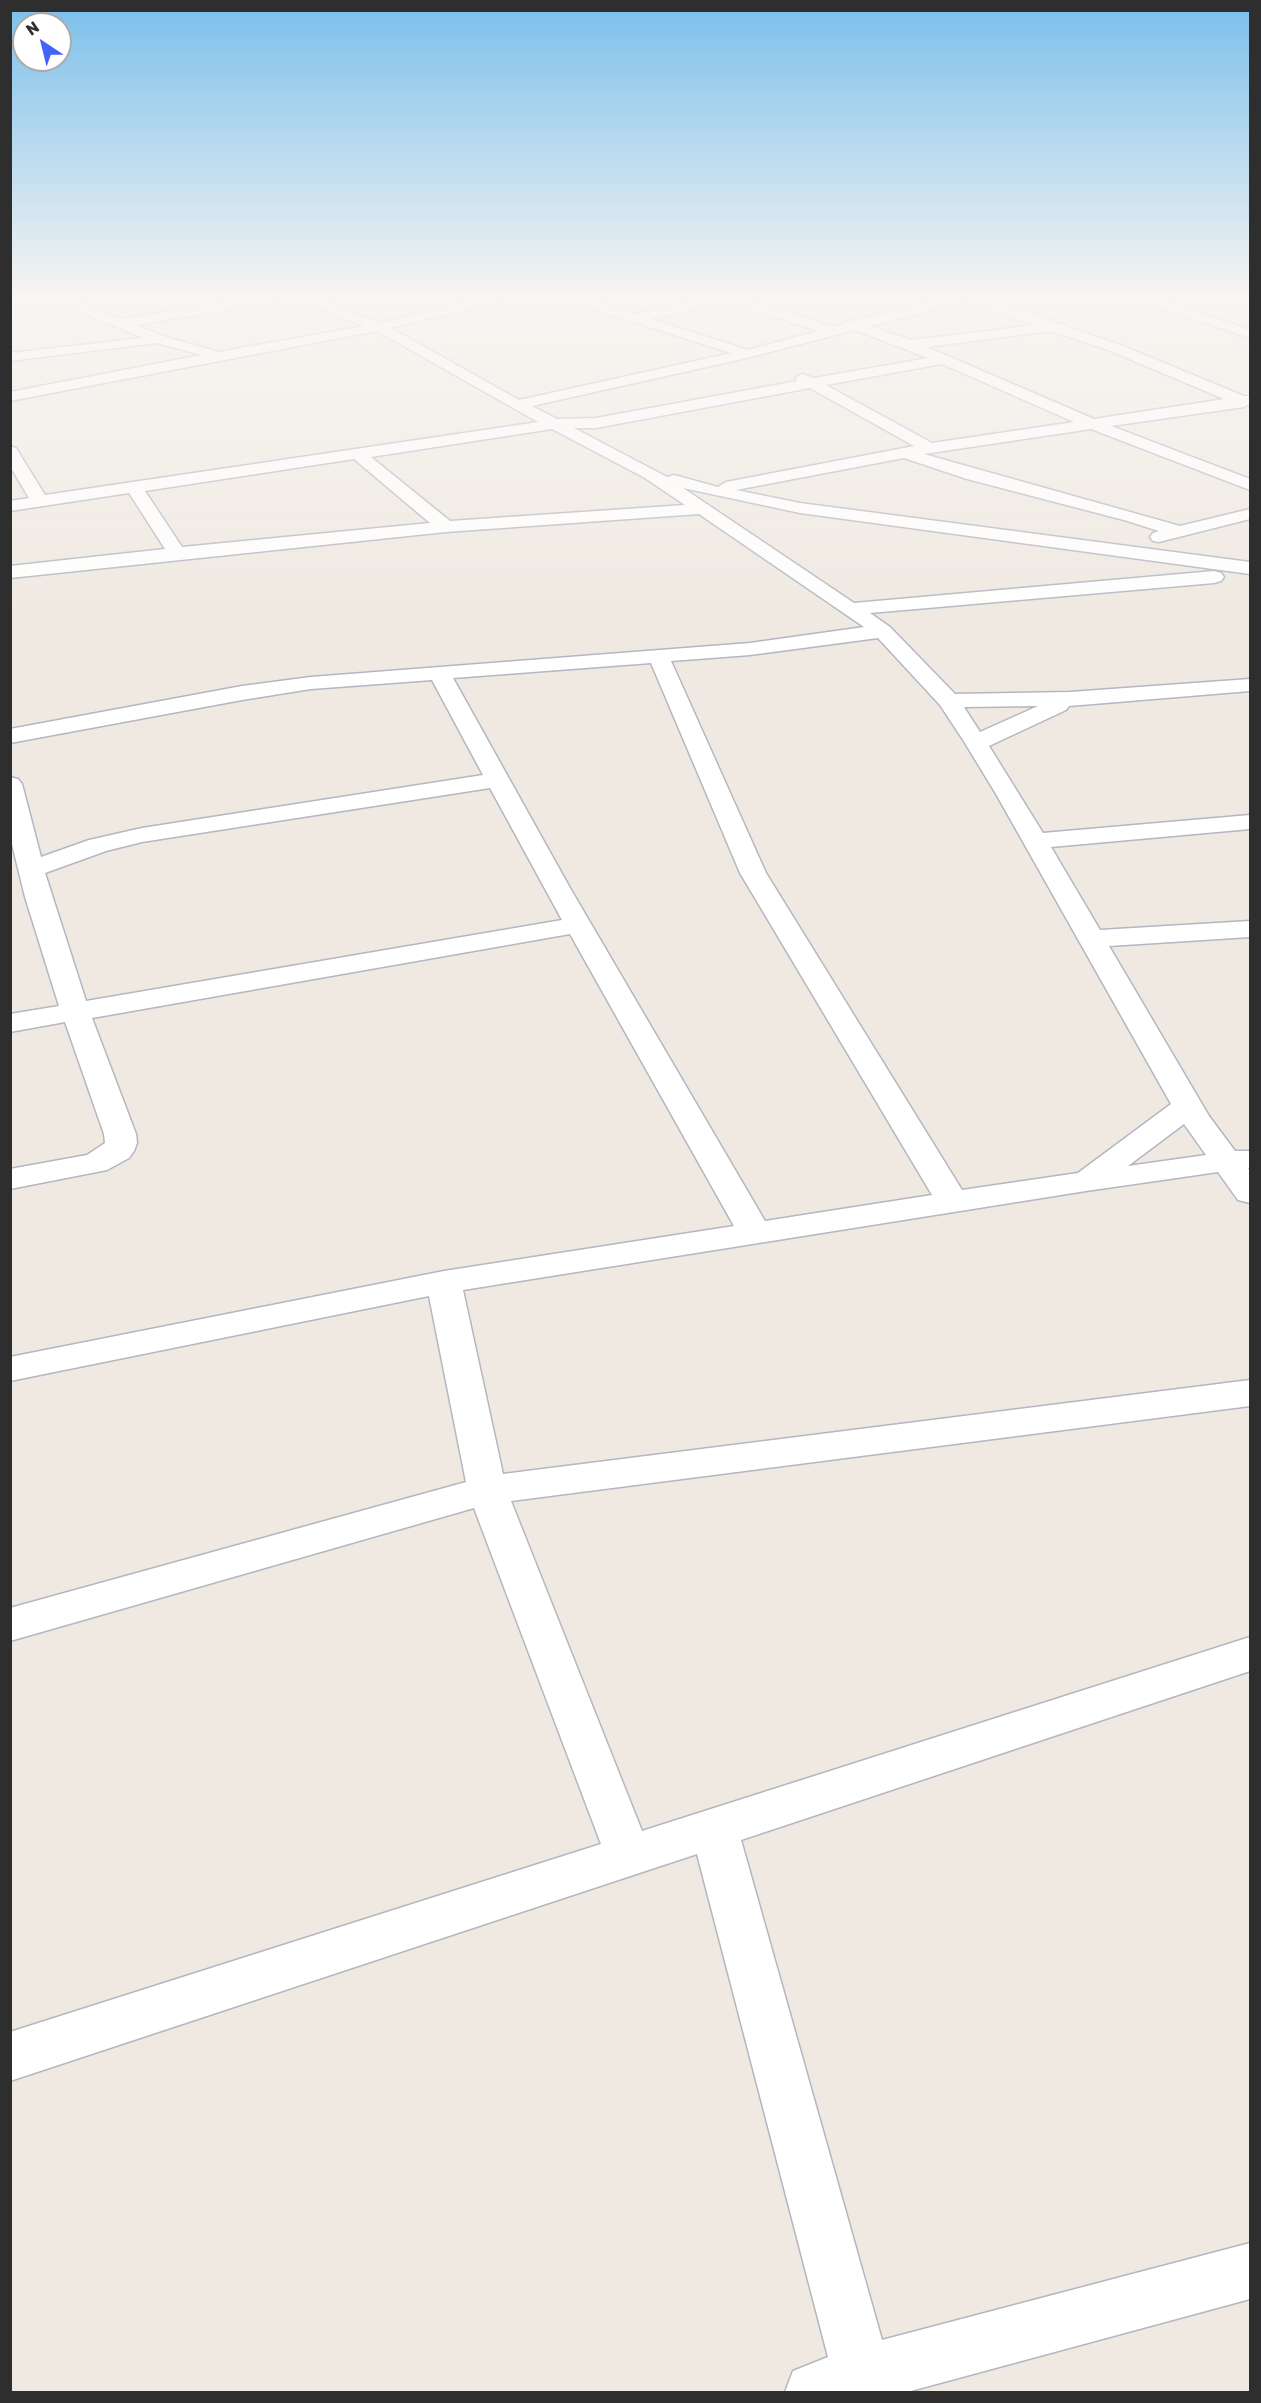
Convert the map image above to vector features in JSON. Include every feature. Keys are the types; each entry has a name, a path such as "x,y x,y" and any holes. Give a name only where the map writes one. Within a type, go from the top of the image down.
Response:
{"street":[{"path":"517,405 704,499 883,631 949,701 1035,841 1188,1106 1239,1160 1251,1193"},
{"path":"10,506 557,424 596,423 692,405"},
{"path":"851,405 930,448"},
{"path":"1050,405 1251,485"},
{"path":"10,572 704,499 930,448 1226,405"},
{"path":"10,451 40,501"},
{"path":"904,453 982,477 1130,516 1179,532"},
{"path":"358,454 446,527"},
{"path":"134,487 177,553"},
{"path":"704,499 800,508 1251,568"},
{"path":"1111,549 1251,514"},
{"path":"851,609 1251,573"},
{"path":"10,736 311,682 750,648 883,631"},
{"path":"658,656 753,873 953,1202"},
{"path":"440,673 578,925 755,1233"},
{"path":"949,701 1070,699 1251,685"},
{"path":"976,743 1070,699"},
{"path":"31,869 98,845 142,835 497,780"},
{"path":"10,784 31,869 24,899 75,1011 120,1134 118,1151 96,1163 10,1179"},
{"path":"1035,841 1251,822"},
{"path":"10,1023 578,925"},
{"path":"1091,939 1251,929"},
{"path":"1086,1181 1188,1106"},
{"path":"10,1369 444,1282 1086,1181 1239,1160"},
{"path":"444,1282 487,1490 628,1854"},
{"path":"10,1625 487,1490 1251,1393"},
{"path":"10,2057 628,1854 1251,1654"},
{"path":"714,1828 848,2387 1251,2271"}]}
